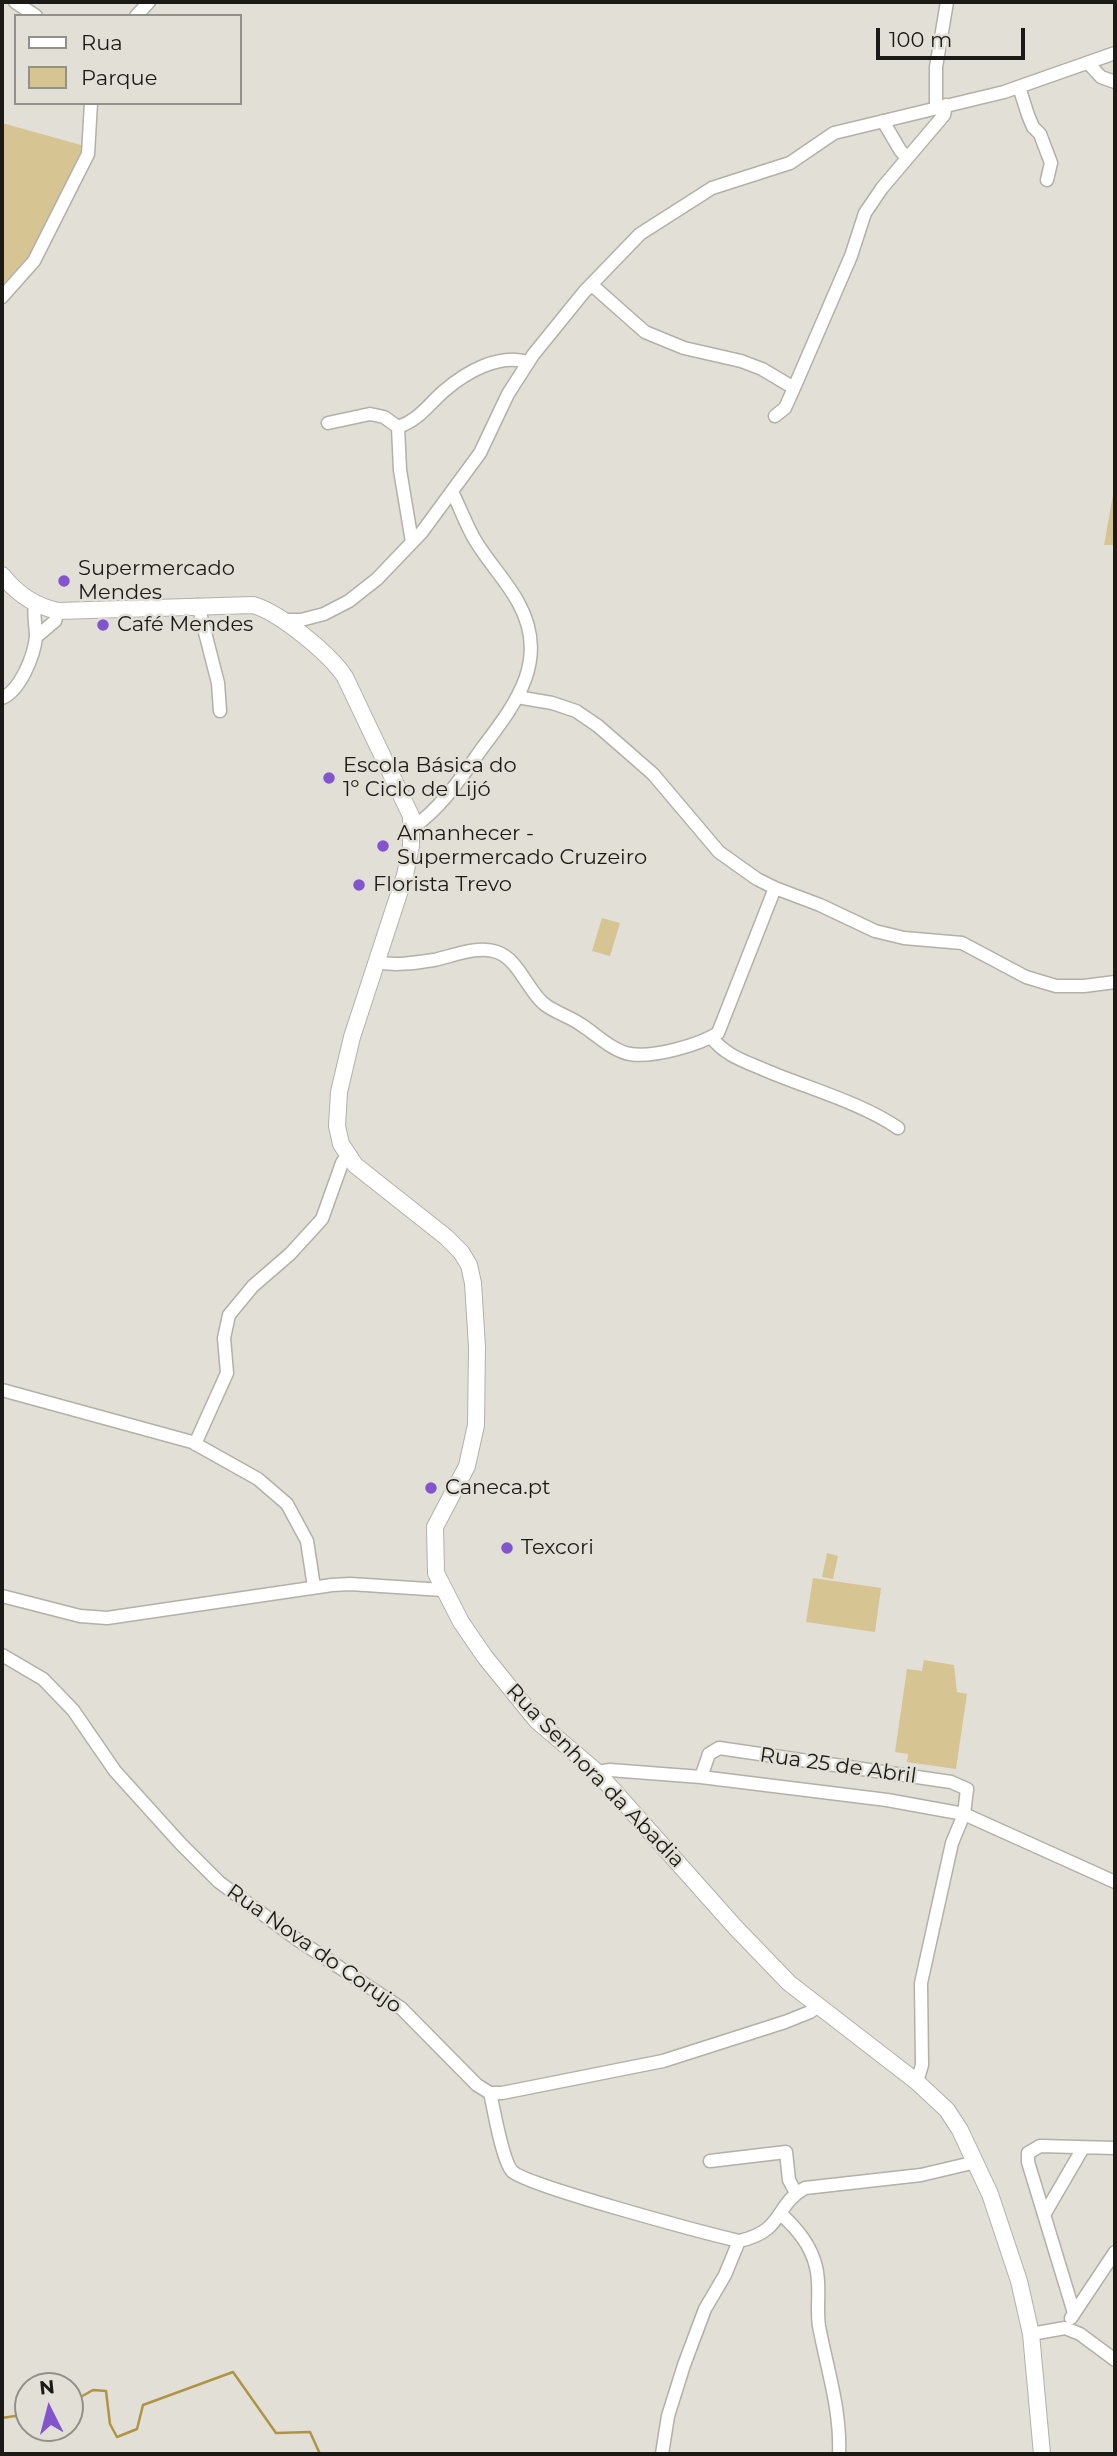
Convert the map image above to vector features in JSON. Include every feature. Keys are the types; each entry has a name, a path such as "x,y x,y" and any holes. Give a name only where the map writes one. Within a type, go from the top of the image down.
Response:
{"main road":[{"path":"2,575 19,594 35,604"},
{"name":"Rua Senhora da Abadia","path":"35,604 58,611 253,604 284,620 337,665 345,677 411,816 412,828 405,875 352,1037 339,1092 337,1126 347,1155 366,1175 446,1237 461,1252 469,1265 473,1283 477,1347 476,1425 467,1466 435,1527 436,1573 443,1590 485,1657 537,1721 597,1772 735,1927 789,1983 917,2082 947,2110 960,2130 990,2194 1019,2281 1031,2334 1042,2454"}],"street":[{"path":"15,2 33,14"},
{"path":"775,416 785,408 794,388 851,256 865,213 881,188 944,115 936,67 947,2"},
{"path":"284,620 301,620 324,614 349,601 377,579 412,542 480,453 508,394 528,362 592,285 640,234 712,188 790,163 834,133 1019,87 1115,53"},
{"path":"1088,63 1101,76 1115,82"},
{"path":"1019,87 1033,127 1040,134 1051,163 1047,180"},
{"path":"2,297 34,261 88,154 91,105"},
{"path":"883,121 907,158"},
{"path":"592,285 645,332 684,348 741,361 762,369 794,388"},
{"path":"398,427 411,423 446,390 487,364 517,359 528,362"},
{"path":"328,423 370,414 384,417 398,427"},
{"path":"398,427 400,470 412,542"},
{"path":"412,828 444,798 503,721 532,662 531,635 519,604 475,540 452,492"},
{"path":"2,698 8,696 23,678 36,637 33,616 35,604"},
{"path":"198,605 218,683 220,711"},
{"path":"36,637 55,621 58,611"},
{"path":"517,697 552,703 576,711 598,726 653,774 719,852 757,879 775,888 820,905 875,931 904,938 962,943 1026,977 1056,986 1115,982"},
{"path":"376,962 389,965 433,960 468,951 496,951 510,960 544,1004 579,1022 604,1041 628,1054 647,1054 704,1042 718,1033 775,888"},
{"path":"711,1037 721,1050 739,1059 835,1098 898,1128"},
{"path":"195,1444 227,1373 223,1338 229,1315 253,1286 290,1254 321,1219 347,1155"},
{"path":"2,1390 195,1444 258,1479 288,1504 307,1541 314,1587"},
{"path":"2,1596 80,1615 107,1618 350,1584 443,1590"},
{"name":"Rua Nova do Corujo","path":"2,1655 43,1679 73,1710 115,1771 219,1882 298,1940 401,2008 477,2085 490,2093"},
{"name":"Rua 25 de Abril","path":"701,1777 709,1754 719,1748 951,1782 967,1789 964,1814"},
{"name":"Rua 25 de Abril","path":"597,1772 610,1770 701,1777 887,1800 964,1814 1115,1882"},
{"path":"917,2082 922,2065 921,1983 952,1843 964,1814"},
{"path":"817,2007 785,2022 663,2062 502,2093 490,2093 506,2163 513,2173 549,2187 739,2241 766,2232 796,2193 815,2185 921,2175 976,2162"},
{"path":"1074,2314 1028,2162 1028,2153 1040,2146 1115,2148"},
{"path":"1044,2214 1083,2148"},
{"path":"710,2161 786,2152 789,2180 796,2193"},
{"path":"781,2214 806,2242 816,2267 819,2323 840,2432 839,2454"},
{"path":"662,2454 668,2416 688,2354 705,2309 725,2275 739,2241"},
{"path":"1065,2328 1115,2252"},
{"path":"1031,2334 1065,2328 1080,2334 1115,2360"}],"green space":[{"path":"2,123 81,145 82,155 38,241 16,272 2,285"},
{"path":"1115,484 1115,545 1104,545"},
{"path":"602,918 620,923 610,956 592,951"},
{"path":"827,1553 838,1556 833,1579 822,1577"},
{"path":"813,1578 881,1588 875,1632 806,1622"},
{"path":"924,1660 954,1665 957,1692 967,1694 956,1769 907,1762 908,1754 895,1752 907,1669 922,1671"}],"waterway":[{"path":"84,2395 93,2390 106,2391 110,2424 117,2437 137,2429 143,2405 233,2372 276,2433 310,2432 320,2454"},
{"path":"2,2418 14,2416"}],"place":[{"name":"Supermercado Mendes","path":"64,581"},
{"name":"Café Mendes","path":"103,625"},
{"name":"Escola Básica do 1º Ciclo de Lijó","path":"329,778"},
{"name":"Amanhecer - Supermercado Cruzeiro","path":"383,846"},
{"name":"Florista Trevo","path":"359,885"},
{"name":"Caneca.pt","path":"431,1488"},
{"name":"Texcori","path":"507,1548"}]}
